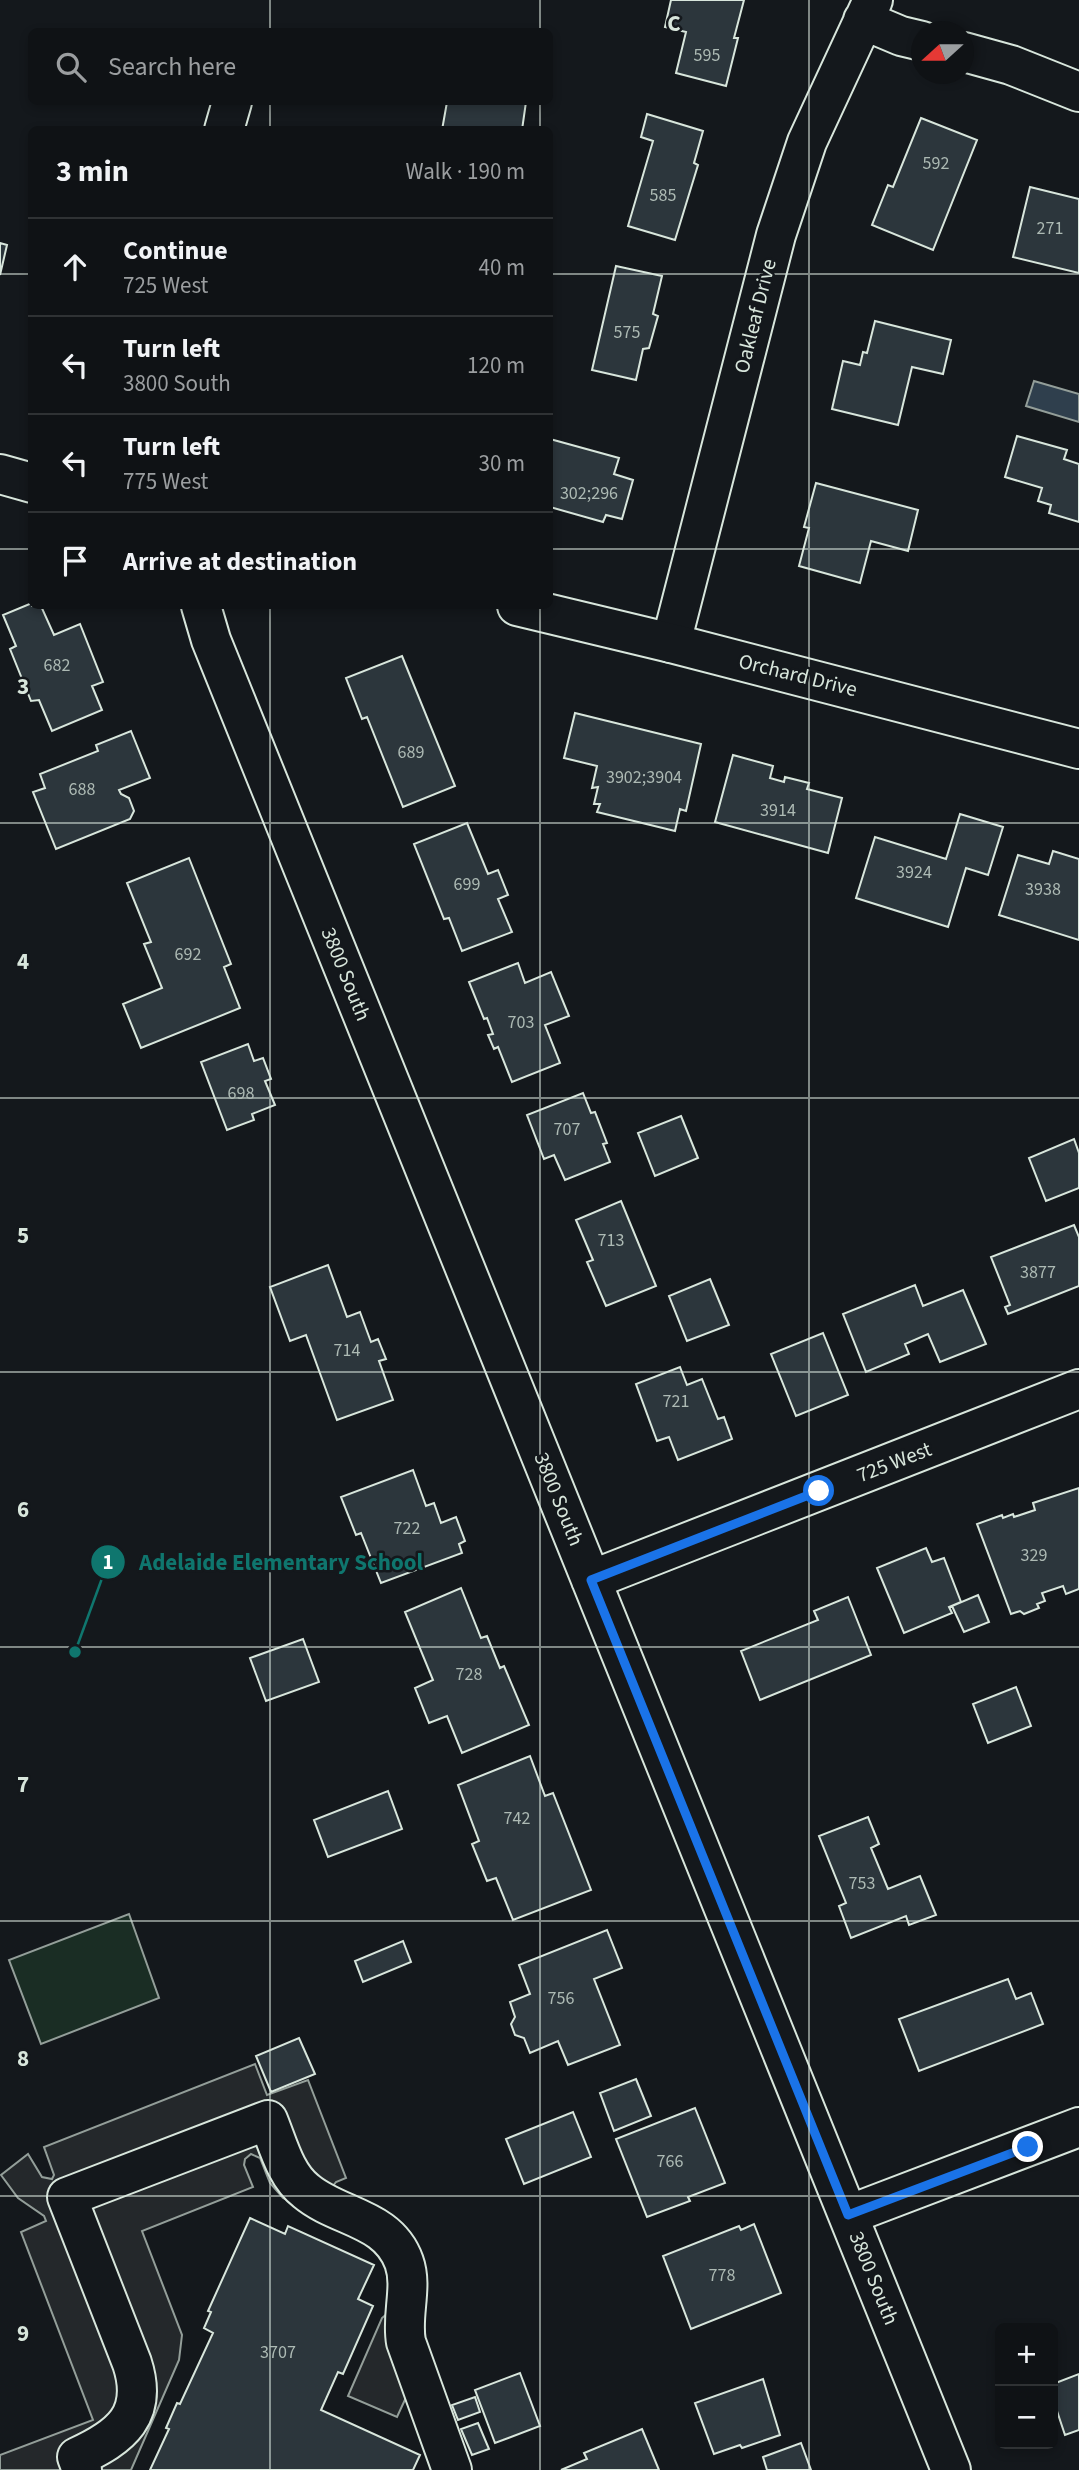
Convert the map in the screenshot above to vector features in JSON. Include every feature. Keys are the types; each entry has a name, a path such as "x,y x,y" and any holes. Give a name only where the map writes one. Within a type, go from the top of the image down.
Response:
{"street":[{"path":"868,10 901,36 911,38"},
{"name":"Oakleaf Drive","path":"671,643 776,235 807,142 868,10"},
{"path":"974,55 1011,65 1079,92"},
{"path":"225,126 231,105"},
{"path":"0,474 28,482"},
{"name":"3800 South","path":"202,609 211,639 951,2470"},
{"name":"Orchard Drive","path":"529,609 1079,749"},
{"name":"725 West","path":"591,1580 1079,1389"},
{"path":"82,2470 77,2457 100,2447 119,2434 136,2407 138,2391 132,2363 67,2197 268,2120 289,2171 307,2193 378,2228 398,2247 408,2276 403,2326 406,2342 452,2470"},
{"path":"848,2215 1079,2127"}],"green space":[{"path":"129,1914 159,1998 41,2044 9,1960"}],"shaded area":[{"path":"255,2064 267,2095 308,2080 346,2178 333,2186 387,2218 409,2391 397,2417 348,2396 382,2318 389,2312 393,2285 381,2250 283,2198 270,2183 260,2158 251,2154 245,2159 244,2165 253,2187 142,2231 182,2335 179,2360 131,2470 0,2470 0,2455 93,2420 21,2232 46,2221 44,2216 18,2198 1,2175 28,2154 42,2177 52,2179 54,2175 44,2147"}],"water":[{"path":"1034,381 1079,394 1079,422 1026,406"}],"building":[{"path":"671,0 744,0 726,86 676,73 686,32 665,27"},
{"path":"446,105 526,105 523,126 443,126"},
{"path":"647,114 703,131 694,163 698,165 675,240 628,226 653,141 641,137"},
{"path":"921,118 977,140 933,250 872,225 888,185 893,187"},
{"path":"1030,187 1079,199 1079,273 1013,257"},
{"path":"0,243 7,245 0,275"},
{"path":"616,266 662,276 653,314 658,316 649,348 643,349 636,380 592,370"},
{"path":"875,321 951,340 943,374 912,367 898,425 832,409 843,361 860,365 863,352 867,353"},
{"path":"1017,436 1067,450 1064,459 1079,464 1079,522 1049,513 1051,505 1038,501 1042,488 1005,477"},
{"path":"553,440 619,458 614,474 633,480 622,519 606,515 603,522 553,508"},
{"path":"816,483 918,510 908,551 871,541 860,583 799,566 809,528 804,527"},
{"path":"28,605 28,609 42,609 54,635 80,624 103,682 92,686 102,710 52,731 39,700 31,701 10,649 16,646 3,615"},
{"path":"402,656 455,786 403,807 367,717 362,719 346,678"},
{"path":"575,713 701,744 686,811 680,809 675,831 597,812 600,804 594,804 598,787 592,788 597,766 564,758"},
{"path":"131,731 150,778 119,790 129,798 134,811 130,819 56,849 33,792 45,788 40,774 98,751 96,745"},
{"path":"733,755 773,766 770,778 784,782 785,777 809,783 807,789 842,798 828,853 715,822"},
{"path":"960,814 1003,827 988,875 966,868 948,927 856,898 875,837 946,859"},
{"path":"467,823 488,874 498,870 508,895 498,899 512,932 462,951 449,918 444,919 414,844"},
{"path":"1053,851 1079,859 1079,940 999,915 1018,855 1049,864"},
{"path":"189,858 231,964 224,967 240,1008 141,1048 123,1004 162,988 144,944 151,942 127,883"},
{"path":"518,963 525,983 551,972 569,1016 545,1025 560,1063 512,1082 498,1047 494,1049 488,1035 493,1034 469,982"},
{"path":"248,1044 254,1061 263,1058 271,1079 265,1081 275,1105 252,1114 254,1120 227,1130 201,1062"},
{"path":"583,1093 591,1113 595,1112 607,1143 603,1144 610,1162 565,1180 554,1155 544,1159 527,1115"},
{"path":"681,1116 698,1158 655,1176 638,1133"},
{"path":"1074,1139 1079,1153 1079,1188 1046,1201 1029,1158"},
{"path":"621,1201 656,1286 606,1306 587,1262 593,1260 576,1220"},
{"path":"1074,1225 1079,1237 1079,1286 1008,1314 1005,1307 1010,1305 991,1257"},
{"path":"328,1265 347,1317 360,1312 371,1342 378,1339 386,1359 379,1361 393,1400 337,1420 306,1335 290,1341 270,1287"},
{"path":"710,1279 729,1325 687,1341 669,1296"},
{"path":"915,1285 923,1306 963,1290 986,1344 940,1362 928,1334 905,1344 909,1354 866,1372 843,1314"},
{"path":"823,1333 848,1395 796,1416 771,1354"},
{"path":"680,1367 687,1385 702,1379 718,1419 724,1417 732,1439 678,1460 669,1437 657,1441 636,1384"},
{"path":"413,1470 426,1506 434,1503 441,1523 456,1517 465,1541 459,1544 462,1553 381,1583 361,1533 356,1535 341,1497"},
{"path":"1079,1488 1079,1589 1066,1594 1063,1586 1042,1593 1045,1601 1037,1604 1039,1608 1024,1614 1020,1611 1011,1614 977,1524 1002,1515 1003,1518 1013,1514 1014,1517 1035,1510 1033,1503"},
{"path":"926,1548 932,1562 944,1558 961,1602 949,1607 952,1613 904,1633 877,1568"},
{"path":"461,1588 481,1638 487,1636 500,1668 504,1666 529,1725 462,1753 447,1716 429,1723 415,1688 433,1680 405,1612"},
{"path":"978,1595 989,1622 964,1632 952,1606"},
{"path":"848,1597 871,1655 760,1700 741,1651 818,1620 814,1611"},
{"path":"303,1639 319,1682 266,1701 250,1658"},
{"path":"1016,1687 1031,1726 988,1743 973,1704"},
{"path":"530,1756 545,1796 553,1793 591,1890 513,1920 496,1878 487,1881 472,1844 479,1841 458,1785"},
{"path":"388,1791 402,1829 328,1857 314,1820"},
{"path":"868,1817 879,1844 871,1848 888,1889 920,1876 936,1915 909,1925 906,1916 851,1938 839,1906 846,1903 819,1836"},
{"path":"607,1930 622,1968 594,1979 620,2045 568,2065 558,2041 530,2053 524,2038 515,2035 511,2024 515,2017 510,2002 530,1994 519,1965"},
{"path":"403,1941 411,1962 363,1982 355,1961"},
{"path":"1008,1979 1016,1999 1031,1993 1043,2024 919,2071 899,2019"},
{"path":"299,2038 315,2074 271,2092 256,2056"},
{"path":"636,2079 651,2116 614,2131 600,2093"},
{"path":"695,2108 725,2183 688,2197 690,2201 647,2217 616,2139"},
{"path":"573,2112 591,2157 524,2184 506,2139"},
{"path":"250,2218 285,2234 288,2226 374,2265 358,2299 373,2306 343,2374 338,2372 321,2410 420,2455 413,2470 150,2470 169,2429 166,2428 177,2403 180,2404 213,2333 204,2328 211,2312 208,2311"},
{"path":"754,2224 781,2293 691,2329 663,2256 739,2226 741,2230"},
{"path":"520,2373 540,2426 495,2443 475,2390"},
{"path":"1079,2374 1079,2430 1065,2435 1058,2414 1058,2382"},
{"path":"763,2379 780,2435 714,2454 695,2403"},
{"path":"475,2397 480,2412 458,2420 452,2405"},
{"path":"478,2423 489,2449 472,2455 461,2429"},
{"path":"642,2429 659,2470 561,2470 587,2459 584,2453"},
{"path":"801,2443 811,2470 767,2470 763,2457"}],"place":[{"name":"Adelaide Elementary School","path":"75,1652"}],"route":[{"path":"819,1491 591,1580 848,2215 1028,2147"}]}
